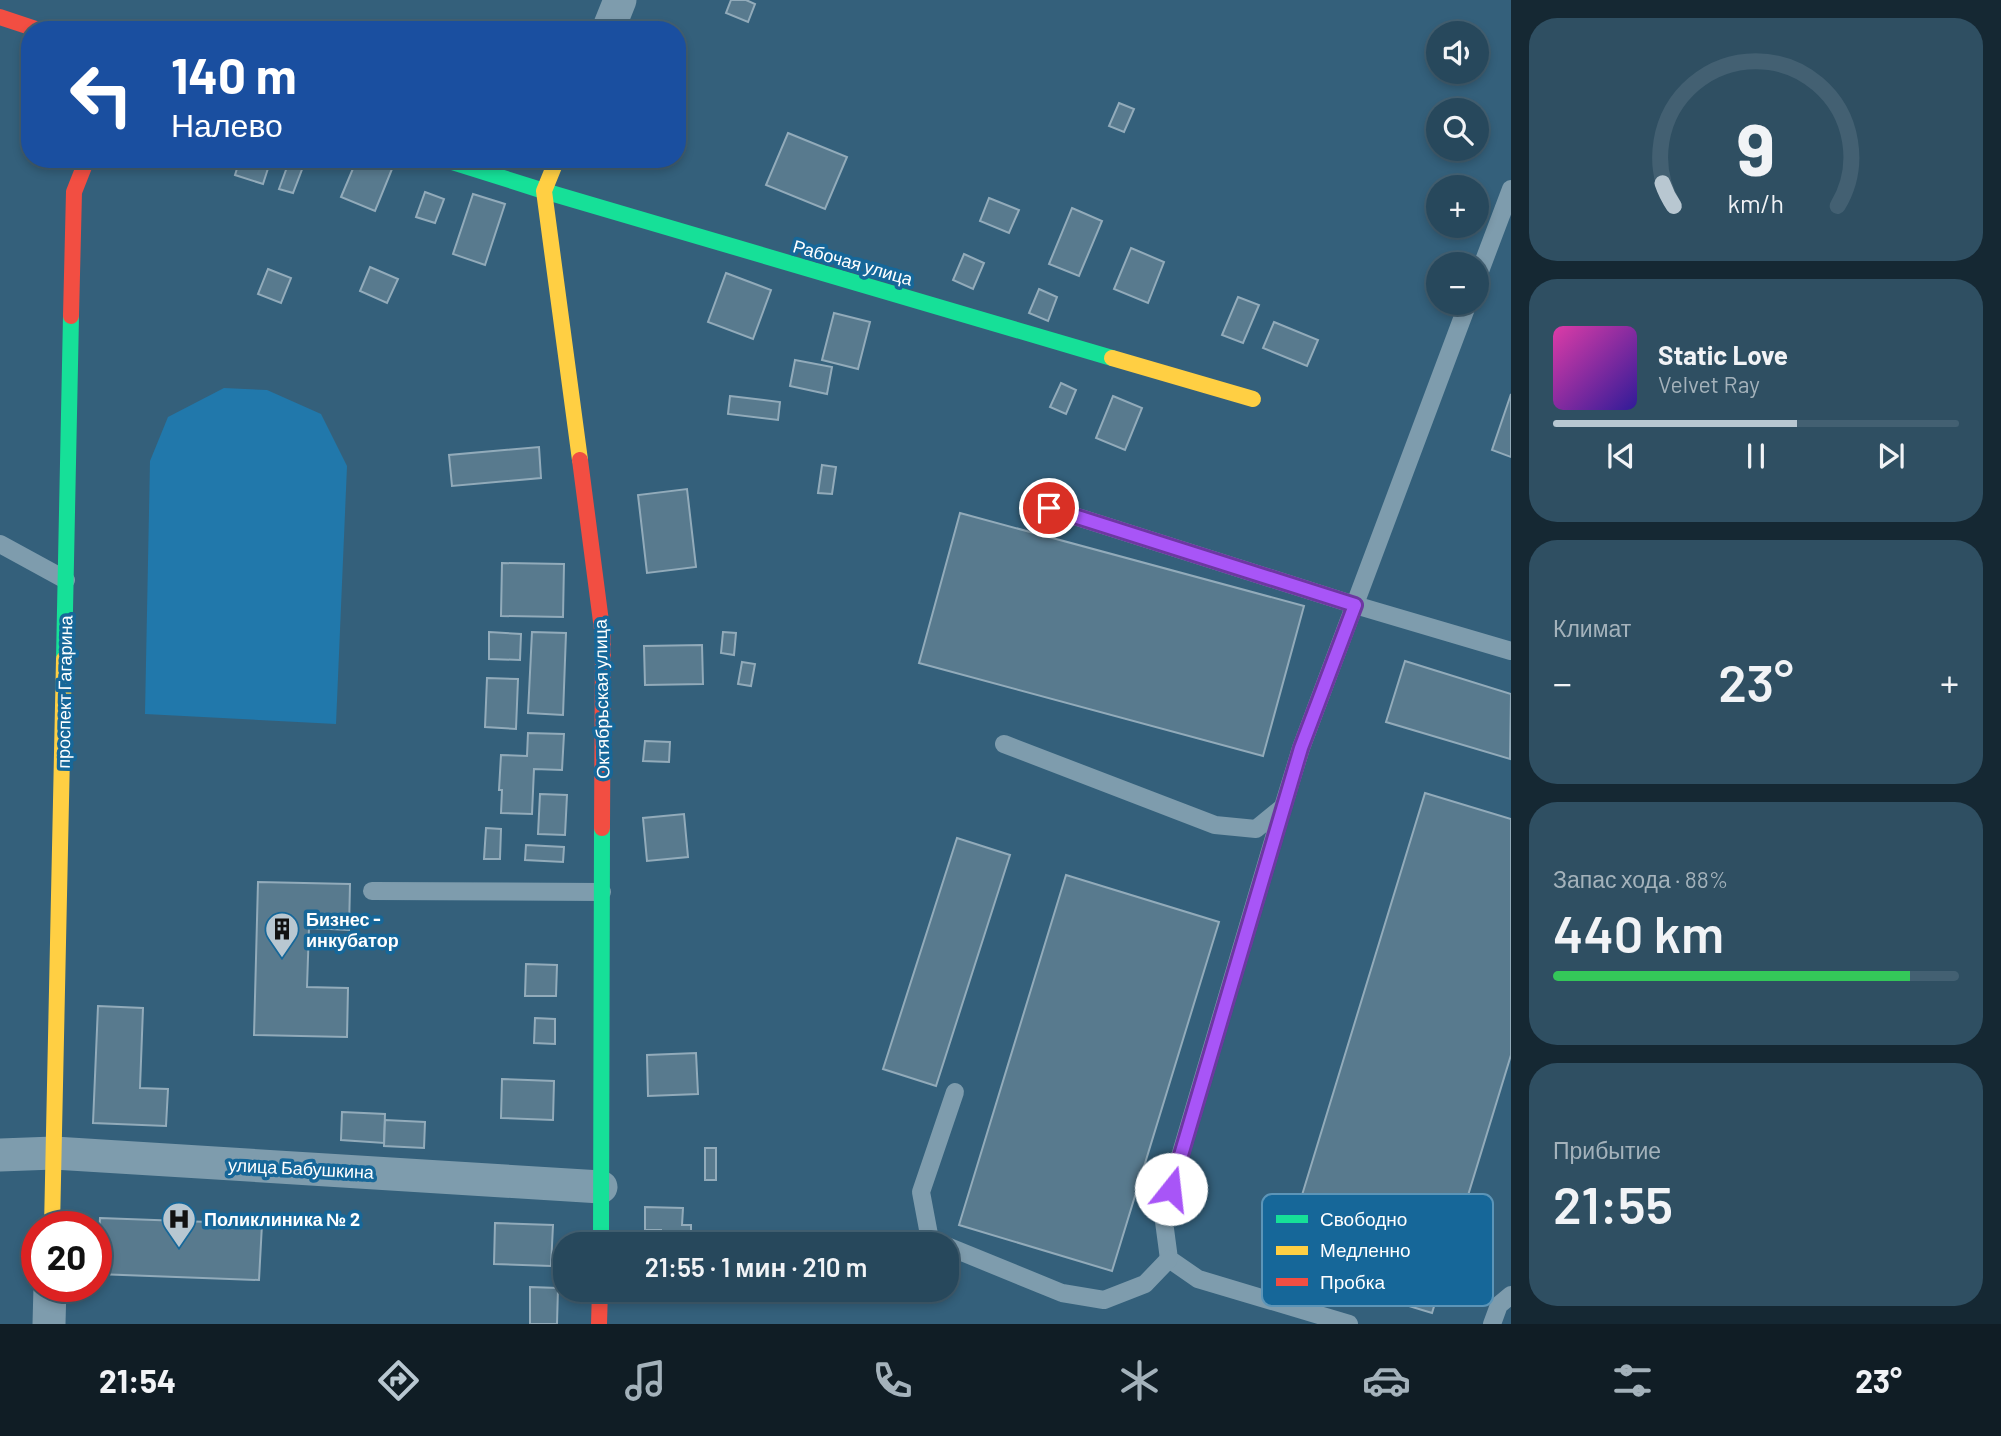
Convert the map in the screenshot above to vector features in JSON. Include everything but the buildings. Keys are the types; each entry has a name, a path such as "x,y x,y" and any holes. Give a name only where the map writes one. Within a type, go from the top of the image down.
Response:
{"street":[{"path":"612,21 620,0"},
{"path":"0,17 21,24"},
{"name":"проспект Гагарина","path":"52,1211 74,192 83,168"},
{"name":"Рабочая улица","path":"471,168 1253,399"},
{"name":"Октябрьская улица","path":"553,168 544,191 603,637 601,1232"},
{"name":"улица Бабушкина","path":"0,1154 54,1153 601,1187"},
{"path":"49,1324 50,1302"},
{"path":"599,1324 600,1302"}],"lane":[{"path":"1487,252 1511,189"},
{"path":"1262,1298 1198,1279 1169,1259 1163,1214 1301,748 1464,315"},
{"path":"1049,508 1355,605 1511,651"},
{"path":"0,544 66,580"},
{"path":"1004,744 1215,825 1256,829 1283,807"},
{"path":"372,891 602,892"},
{"path":"929,1232 922,1192 955,1092"},
{"path":"959,1252 1062,1293 1104,1300 1144,1284 1169,1259"},
{"path":"1492,1324 1499,1305 1511,1295"},
{"path":"1289,1306 1349,1324"}],"shaded area":[{"path":"224,388 267,390 321,414 347,466 336,724 145,714 150,461 168,417"}],"traffic: fast":[{"path":"471,168 1112,358"},
{"path":"64,659 71,316"},
{"path":"601,1232 602,828"}],"traffic: slow":[{"path":"553,168 544,191 580,460"},
{"path":"1112,358 1253,399"},
{"path":"52,1211 64,659"}],"traffic: jam":[{"path":"0,17 21,24"},
{"path":"71,316 74,192 83,168"},
{"path":"580,460 603,637 602,828"},
{"path":"599,1324 600,1302"}],"place":[{"name":"Бизнес - инкубатор","path":"282,959"},
{"name":"Поликлиника № 2","path":"179,1249"}],"route":[{"path":"1049,508 1355,605 1301,748 1171,1189"}]}
